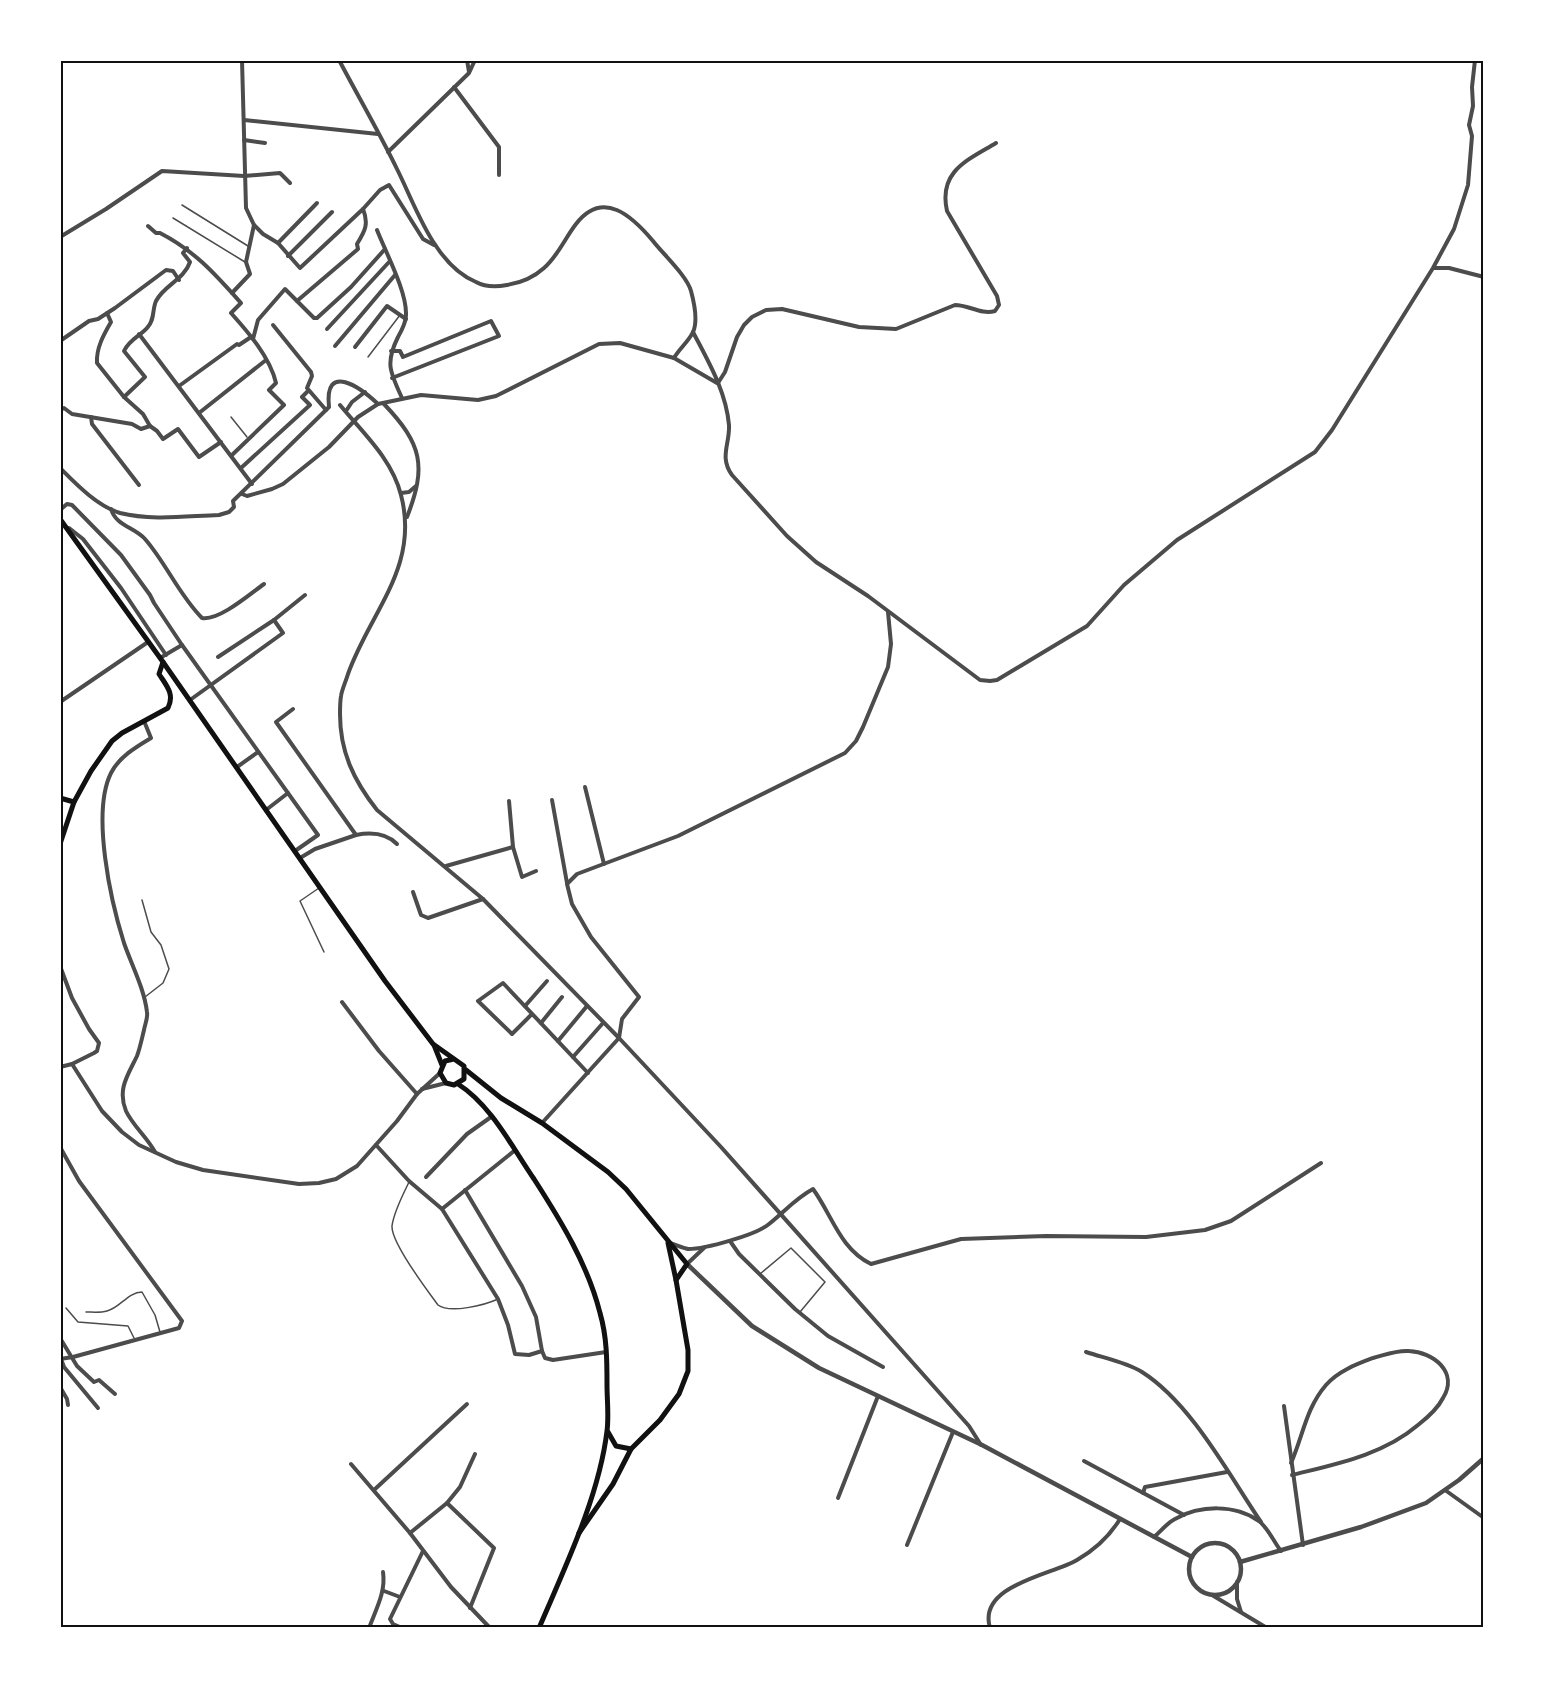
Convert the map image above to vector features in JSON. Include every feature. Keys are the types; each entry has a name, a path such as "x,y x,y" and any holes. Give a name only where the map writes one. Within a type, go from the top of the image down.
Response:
{"main road":[{"path":"62,522 148,642 163,659 385,981 433,1044 442,1065"},
{"path":"60,844 74,802 91,771 112,741 122,733 162,713 172,702 171,694 159,674 163,659"},
{"path":"60,798 74,802"},
{"path":"433,1044 462,1063 466,1070 501,1098 542,1123 615,1178 687,1264 676,1280"},
{"path":"454,1059 445,1061 442,1065 440,1073 446,1083 458,1084 468,1091 491,1117 553,1209 581,1260 600,1312 607,1352 607,1430 592,1492 579,1533 539,1628"},
{"path":"458,1084 464,1079 466,1070"},
{"path":"579,1533 613,1484 631,1449 660,1419 679,1394 688,1371 688,1350 668,1243"},
{"path":"607,1430 616,1446 631,1449"},
{"path":"592,1492 593,1500 600,1502"}],"street":[{"path":"242,60 246,208 254,225 263,234 278,243 300,268 380,190 389,185 423,239 435,245"},
{"path":"339,60 435,245 451,265 478,284 496,287 514,284 544,268 576,223 587,212 597,207 607,206 620,212 642,229 690,286 695,310 693,332 718,383 727,410 729,427 725,455 726,467 732,475 787,536 816,562 868,596 980,680 990,681 997,680 1087,626 1124,585 1177,540 1315,452 1332,430 1433,268 1454,229 1468,185 1472,136 1469,125 1473,106 1472,87 1475,60"},
{"path":"467,60 469,73"},
{"path":"388,152 469,73 476,60"},
{"path":"454,87 499,147 499,175"},
{"path":"244,120 378,134"},
{"path":"244,140 265,143"},
{"path":"718,383 725,372 737,337 744,325 752,317 766,310 782,309 859,327 896,329 955,305 963,305 986,313 995,311 999,305 997,296 947,211 946,197 950,177 955,169 996,143"},
{"path":"60,237 162,171 244,176 280,173 290,183"},
{"path":"278,243 317,203"},
{"path":"297,302 358,249 357,244 366,230 367,218 363,209"},
{"path":"288,256 332,212"},
{"path":"232,293 250,274 246,262 254,225"},
{"path":"148,226 156,233 187,248 201,259 241,303 231,313 252,338 273,370 276,383 269,390 284,405 232,455"},
{"path":"377,230 405,298 406,319 391,351 389,368 402,398"},
{"path":"124,397 145,377 124,351 126,346 149,326 153,320 156,301 188,268 190,262 183,253 187,248"},
{"path":"179,386 237,344 252,338 258,320 285,289 314,318 317,318 351,287 385,249"},
{"path":"327,329 390,261"},
{"path":"1433,268 1449,268 1484,277"},
{"path":"60,341 89,321 107,313 166,270 170,269 179,279"},
{"path":"335,346 395,275"},
{"path":"354,347 387,306 406,319"},
{"path":"107,313 111,322 99,346 96,356 97,363 124,397 143,414 150,426 163,439 178,429 199,457 221,442"},
{"path":"391,351 400,351 403,357 490,321 499,336 392,378"},
{"path":"273,326 311,372 312,376 307,383 308,391 326,410"},
{"path":"674,357 693,332"},
{"path":"139,334 252,484"},
{"path":"242,494 247,496 283,484 329,447 358,417 378,404 421,395 478,400 496,396 599,344 620,343 674,357 718,383"},
{"path":"199,413 266,360"},
{"path":"60,468 91,495 111,508 142,517 219,515 229,512 234,507 233,501 329,407 329,390 333,384 342,381 350,382 378,404"},
{"path":"241,468 310,405 302,397 308,391"},
{"path":"346,412 352,402 365,392"},
{"path":"384,404 414,441 420,462 417,484 406,518 404,546 393,585 354,659 340,696 340,730 345,754 364,793 377,810 483,898 619,1038 722,1147 779,1215 969,1425 981,1445"},
{"path":"340,405 387,462 401,493 406,518"},
{"path":"60,410 64,408 72,414 132,424 141,429 150,426"},
{"path":"91,417 92,424 139,485"},
{"path":"401,493 409,492 417,484"},
{"path":"60,510 67,504 72,504 121,555 182,645 318,835 295,851"},
{"path":"111,508 113,516 121,524 142,536 198,614 206,619 228,609 264,584"},
{"path":"62,522 83,539 121,588 163,659 182,645"},
{"path":"218,657 274,620 305,596"},
{"path":"567,884 577,874 678,836 844,753 860,734 888,667 891,644 888,611"},
{"path":"190,700 283,633 274,620"},
{"path":"60,702 148,642"},
{"path":"292,709 276,722 356,836"},
{"path":"144,721 151,738 129,752 111,773 106,786 103,828 104,853 119,921 145,997 147,1015 138,1054 126,1075 121,1095 126,1111 155,1152"},
{"path":"236,767 258,752"},
{"path":"585,787 604,864"},
{"path":"266,810 288,793"},
{"path":"542,1123 619,1038 622,1018 639,997 591,937 572,904 552,800"},
{"path":"509,801 513,847 522,877 536,871"},
{"path":"300,858 315,849 356,836 380,834 397,844"},
{"path":"446,866 513,847"},
{"path":"413,892 421,915 428,918 483,898"},
{"path":"60,966 72,998 99,1043 94,1053 60,1067"},
{"path":"525,1006 547,981"},
{"path":"532,1014 512,1034 478,1001 503,983 588,1073"},
{"path":"540,1023 562,997"},
{"path":"342,1002 379,1051 417,1094"},
{"path":"558,1041 587,1006"},
{"path":"573,1057 603,1023"},
{"path":"72,1064 102,1111 130,1139 176,1162 203,1170 299,1184 319,1183 347,1174 376,1145 417,1094 440,1073"},
{"path":"422,1089 446,1083"},
{"path":"426,1177 456,1144 491,1117"},
{"path":"376,1145 409,1181 442,1209 498,1299 508,1325 515,1354 529,1355 542,1352"},
{"path":"60,1147 79,1181 182,1321 179,1328 60,1359 98,1408"},
{"path":"442,1209 514,1151"},
{"path":"668,1243 686,1249 730,1241 767,1227 804,1194 813,1189 826,1206 842,1241 859,1258 871,1264 961,1239 1046,1236 1146,1237 1205,1230 1232,1221 1321,1164"},
{"path":"465,1190 522,1286 536,1317 545,1358 553,1360 607,1352"},
{"path":"730,1241 738,1254 759,1275 828,1336 883,1367"},
{"path":"705,1247 687,1264 752,1326 819,1368 981,1445 1192,1557"},
{"path":"60,1338 77,1366 94,1382 99,1380 115,1394"},
{"path":"1291,1463 1310,1409 1327,1383 1340,1373 1360,1363 1393,1352 1407,1350 1426,1353 1439,1361 1446,1371 1448,1383 1443,1398 1426,1418 1406,1434 1386,1446 1352,1460 1292,1475"},
{"path":"1086,1352 1127,1365 1142,1372 1159,1385 1193,1421 1281,1551"},
{"path":"60,1371 64,1367"},
{"path":"60,1387 68,1405"},
{"path":"838,1498 878,1396"},
{"path":"374,1491 467,1404"},
{"path":"1284,1406 1303,1545"},
{"path":"906,1545 953,1432"},
{"path":"410,1533 447,1503 460,1487 475,1454"},
{"path":"1240,1562 1361,1527 1426,1503 1484,1458"},
{"path":"1084,1461 1184,1515"},
{"path":"351,1464 410,1533 450,1587 490,1628"},
{"path":"1143,1492 1145,1486 1227,1472"},
{"path":"1445,1490 1484,1518"},
{"path":"447,1503 494,1548 471,1608"},
{"path":"1154,1537 1173,1520 1192,1511 1217,1509 1241,1511 1261,1522"},
{"path":"990,1628 988,1623 991,1609 1006,1589 1075,1562 1100,1546 1120,1519"},
{"path":"1212,1595 1227,1592 1240,1576 1240,1562 1230,1548 1222,1544 1204,1545 1197,1550 1189,1566 1193,1583 1198,1590 1212,1595 1267,1628"},
{"path":"402,1628 393,1624 390,1619 423,1551"},
{"path":"369,1628 384,1591 383,1572"},
{"path":"1237,1582 1237,1599 1241,1613"},
{"path":"384,1591 400,1597"}],"lane":[{"path":"182,205 249,246"},
{"path":"172,218 246,262"},
{"path":"368,357 400,315"},
{"path":"231,417 249,439"},
{"path":"320,887 300,901 324,952"},
{"path":"142,900 151,932 161,945 169,969 163,983 145,997"},
{"path":"60,986 63,972"},
{"path":"409,1181 392,1229 394,1237 413,1269 438,1305 450,1309 486,1304 498,1299"},
{"path":"759,1275 791,1248 802,1257 825,1282 800,1312"},
{"path":"86,1312 106,1312 117,1307 134,1292 142,1292 155,1315 160,1333"},
{"path":"66,1308 78,1322 128,1326 135,1340"}]}
